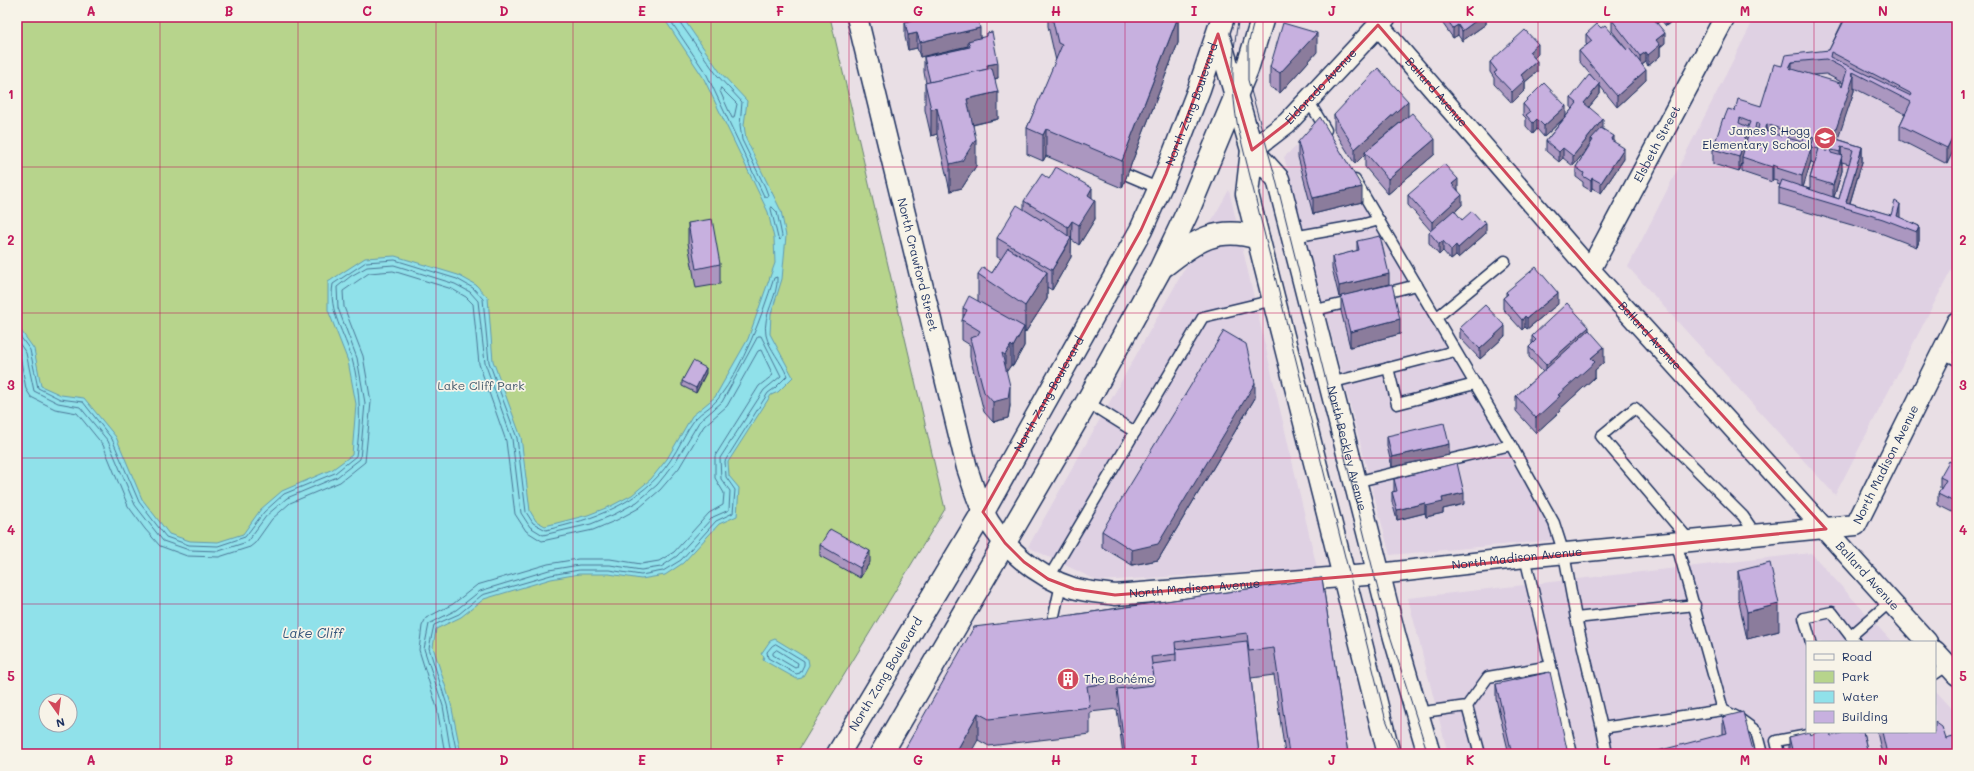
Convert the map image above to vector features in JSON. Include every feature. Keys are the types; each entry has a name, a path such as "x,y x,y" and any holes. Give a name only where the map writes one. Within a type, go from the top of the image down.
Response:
{"main road":[{"path":"881,754 1087,402 1161,268 1191,204 1247,69 1263,17"},
{"name":"North Zang Boulevard","path":"838,754 983,512 1141,230 1160,189 1199,89 1220,26"},
{"name":"North Beckley Avenue","path":"1220,26 1236,95 1252,150 1247,194 1389,754"},
{"name":"North Beckley Avenue","path":"1252,150 1278,179 1379,574 1416,713 1429,754"},
{"path":"1161,268 1190,245 1207,238 1225,233 1245,234 1258,238"}],"street":[{"name":"North Crawford Street","path":"857,17 966,468 983,512"},
{"name":"Elsbeth Street","path":"1590,270 1725,17"},
{"name":"Ballard Avenue","path":"1382,21 1590,270 1926,641"},
{"name":"Eldorado Avenue","path":"1252,150 1287,123 1382,21"},
{"name":"North Madison Avenue","path":"983,512 1005,543 1024,562 1054,581 1074,589 1115,595 1344,575 1379,574 1525,557 1856,525 1949,357 1957,322"}],"lane":[{"path":"1308,100 1332,141"},
{"path":"1352,174 1511,445 1554,523 1564,554 1576,618 1607,754"},
{"path":"1128,175 1160,189"},
{"path":"1293,238 1361,225 1379,220"},
{"path":"1436,318 1505,261"},
{"path":"1311,311 1417,285"},
{"path":"1048,637 1047,629 1053,620 1054,581 1135,432 1203,317 1274,300"},
{"path":"1330,383 1455,351"},
{"path":"1388,368 1397,404 1475,384"},
{"path":"1087,402 1135,432"},
{"path":"1723,710 1695,605 1683,542 1601,436 1635,408 1743,516 1756,535"},
{"path":"1355,482 1511,445"},
{"path":"1525,557 1572,754"},
{"path":"1811,641 1804,618 1832,612 1853,639 1891,601"},
{"path":"1576,618 1695,605"},
{"path":"1053,620 1066,624"},
{"path":"1416,713 1467,706 1488,677 1551,666"},
{"path":"1467,706 1480,754"},
{"path":"1602,728 1723,710 1737,717 1756,731 1762,754"},
{"path":"1778,754 1776,740 1818,733"}],"highlighted area":[{"path":"1378,25 1590,270 1826,529 1379,574 1115,595 1074,589 1048,579 1024,562 1005,543 983,512 1141,230 1166,174 1218,34 1252,150 1287,123"}],"shaded area":[{"name":"James S Hogg Elementary School","path":"1755,17 1957,17 1957,259 1835,495 1628,267"},
{"path":"1325,122 1519,467 1566,539 1390,555 1284,157"},
{"path":"1229,190 1317,568 1098,581 1028,547"},
{"path":"1811,553 1891,641 1806,641 1806,733 1936,733 1936,691 1957,714 1957,754 1448,754 1408,598"}],"green space":[{"name":"Lake Cliff Park","path":"17,17 830,17 945,509 796,754 17,754"}],"water":[{"name":"Lake Cliff","path":"663,17 686,17 685,21 720,72 747,101 744,125 746,139 781,211 786,236 782,279 771,314 770,334 793,377 778,392 771,395 728,462 729,476 739,488 737,516 719,524 683,563 665,575 641,579 609,574 579,574 551,579 484,599 461,617 436,629 433,647 451,704 461,754 17,754 17,325 34,349 41,386 61,395 84,398 116,437 142,499 169,534 190,541 218,542 243,534 261,509 282,491 333,469 352,455 356,404 348,361 328,310 328,282 365,258 395,256 458,275 476,285 488,298 493,361 521,437 530,511 536,521 545,526 588,515 611,506 632,495 651,479 667,459 692,416 715,397 748,339 775,263 774,238 768,212 703,77"},
{"path":"775,639 808,659 809,665 802,678 797,679 763,660 764,656 761,654 770,641"}],"building":[{"path":"912,17 977,17 980,28 920,42 917,33 908,35 905,22 912,20"},
{"path":"1052,17 1178,17 1122,161 1046,129 1043,135 1027,128 1062,45 1058,43"},
{"path":"1445,17 1481,17 1462,31 1458,25 1453,28"},
{"path":"1616,17 1652,17 1665,33 1656,40 1660,45 1648,55 1646,52 1640,56 1612,20"},
{"path":"1846,17 1957,17 1957,128 1947,148 1900,125 1911,102 1853,72 1852,75 1854,76 1833,138 1862,147 1846,202 1891,215 1895,201 1900,204 1897,216 1919,226 1917,232 1883,219 1779,188 1782,180 1839,199 1853,150 1841,147 1840,152 1832,150 1831,153 1842,156 1833,185 1810,178 1819,149 1811,147 1802,176 1777,168 1778,167 1773,165 1772,167 1742,157 1750,129 1748,128 1739,157 1713,149 1723,118 1724,119 1728,109 1735,111 1738,99 1761,106 1774,64 1782,66 1785,55 1829,50","holes":["1831,52 1912,94 1911,96 1830,57","1826,59 1847,70 1842,87 1840,83 1789,68 1792,62","1740,118 1750,122 1748,127 1739,123","1756,123 1759,124 1758,129 1755,128","1767,124 1783,130 1781,136 1765,131","1789,132 1804,136 1802,142 1787,138","1811,137 1814,138 1812,145 1809,145","1828,142 1830,143 1827,151 1825,151"]},
{"path":"1283,23 1317,33 1280,73 1270,67"},
{"path":"1597,24 1601,28 1605,25 1627,50 1629,48 1646,70 1617,96 1579,51 1592,41 1586,34"},
{"path":"1525,30 1538,44 1529,52 1537,61 1521,75 1525,80 1512,92 1494,73 1497,71 1490,62"},
{"path":"992,32 998,63 987,65 988,69 930,82 924,57 970,47 968,41 987,36 987,33"},
{"path":"992,68 998,92 967,99 976,139 962,161 950,164 937,108 931,109 925,83"},
{"path":"1378,68 1408,101 1355,149 1334,115"},
{"path":"1589,75 1600,84 1584,103 1603,119 1573,156 1563,148 1559,152 1546,141 1577,103 1571,98"},
{"path":"1544,83 1566,106 1544,126 1537,119 1533,123 1526,115 1530,112 1523,104"},
{"path":"1412,113 1435,139 1388,179 1365,152"},
{"path":"1320,117 1362,187 1313,198 1298,142"},
{"path":"1601,128 1614,136 1611,140 1624,148 1601,183 1592,178 1591,181 1583,176 1584,173 1576,167 1593,140 1591,139"},
{"path":"1444,164 1458,179 1452,184 1462,195 1432,222 1408,195"},
{"path":"1056,167 1092,188 1088,195 1095,200 1079,225 1072,221 1068,227 1024,201 1042,174 1049,179"},
{"path":"1017,205 1041,220 1043,218 1071,238 1052,270 997,238"},
{"path":"1454,210 1462,220 1472,211 1482,222 1484,220 1486,223 1458,248 1456,245 1451,250 1443,241 1439,244 1429,232"},
{"path":"712,219 720,264 696,269 688,223"},
{"path":"1380,236 1389,274 1339,286 1332,257 1359,250 1357,241"},
{"path":"1008,248 1047,272 1025,306 978,274 983,267 992,273"},
{"path":"1536,267 1558,293 1527,318 1525,316 1522,320 1503,298 1508,294 1506,292"},
{"path":"1392,284 1400,319 1350,332 1341,296"},
{"path":"969,296 1024,327 1013,347 1011,345 1005,355 1002,353 1010,386 1008,398 993,402 984,392 970,338 977,336 980,331 962,320 967,310 963,308"},
{"path":"1567,303 1589,327 1546,365 1529,347 1536,340 1532,336"},
{"path":"1485,305 1505,326 1480,349 1460,328"},
{"path":"1589,330 1604,347 1591,358 1595,362 1558,395 1560,396 1536,418 1516,396"},
{"path":"1224,331 1246,344 1255,383 1158,544 1132,550 1102,531"},
{"path":"693,361 706,368 696,388 682,381"},
{"path":"1444,423 1449,444 1392,457 1387,436"},
{"path":"1949,461 1957,465 1956,503 1938,494 1946,480 1940,477"},
{"path":"1457,463 1464,493 1442,498 1443,502 1426,506 1425,503 1397,510 1392,492 1397,491 1394,479"},
{"path":"830,529 870,551 860,568 820,545"},
{"path":"1770,563 1779,604 1747,612 1738,571"},
{"name":"The Bohéme","path":"1322,578 1348,754 1289,754 1274,648 1249,651 1247,633 1175,642 1176,654 1151,657 1154,677 1087,686 1090,707 989,719 978,713 955,754 902,754 974,627 1072,615"},
{"path":"1247,641 1259,754 1125,754 1117,689 1154,685 1152,664 1176,661 1176,649"},
{"path":"1550,672 1568,754 1512,754 1496,684"},
{"path":"1743,712 1754,754 1646,754 1727,733 1723,717"},
{"path":"1936,723 1942,727 1946,739 1957,736 1957,754 1887,754 1882,733 1936,733"},
{"path":"1806,733 1809,733 1810,735 1815,733 1830,733 1831,736 1842,733 1863,733 1868,754 1793,754 1789,737"}],"tram line":[{"path":"1239,17 1233,59 1233,87 1238,128 1385,717 1400,754"},
{"path":"1255,17 1248,45 1248,80 1275,176 1387,626 1428,754"}],"place":[{"name":"James S Hogg Elementary School","path":"1825,138"},
{"name":"The Bohéme","path":"1068,679"}]}
